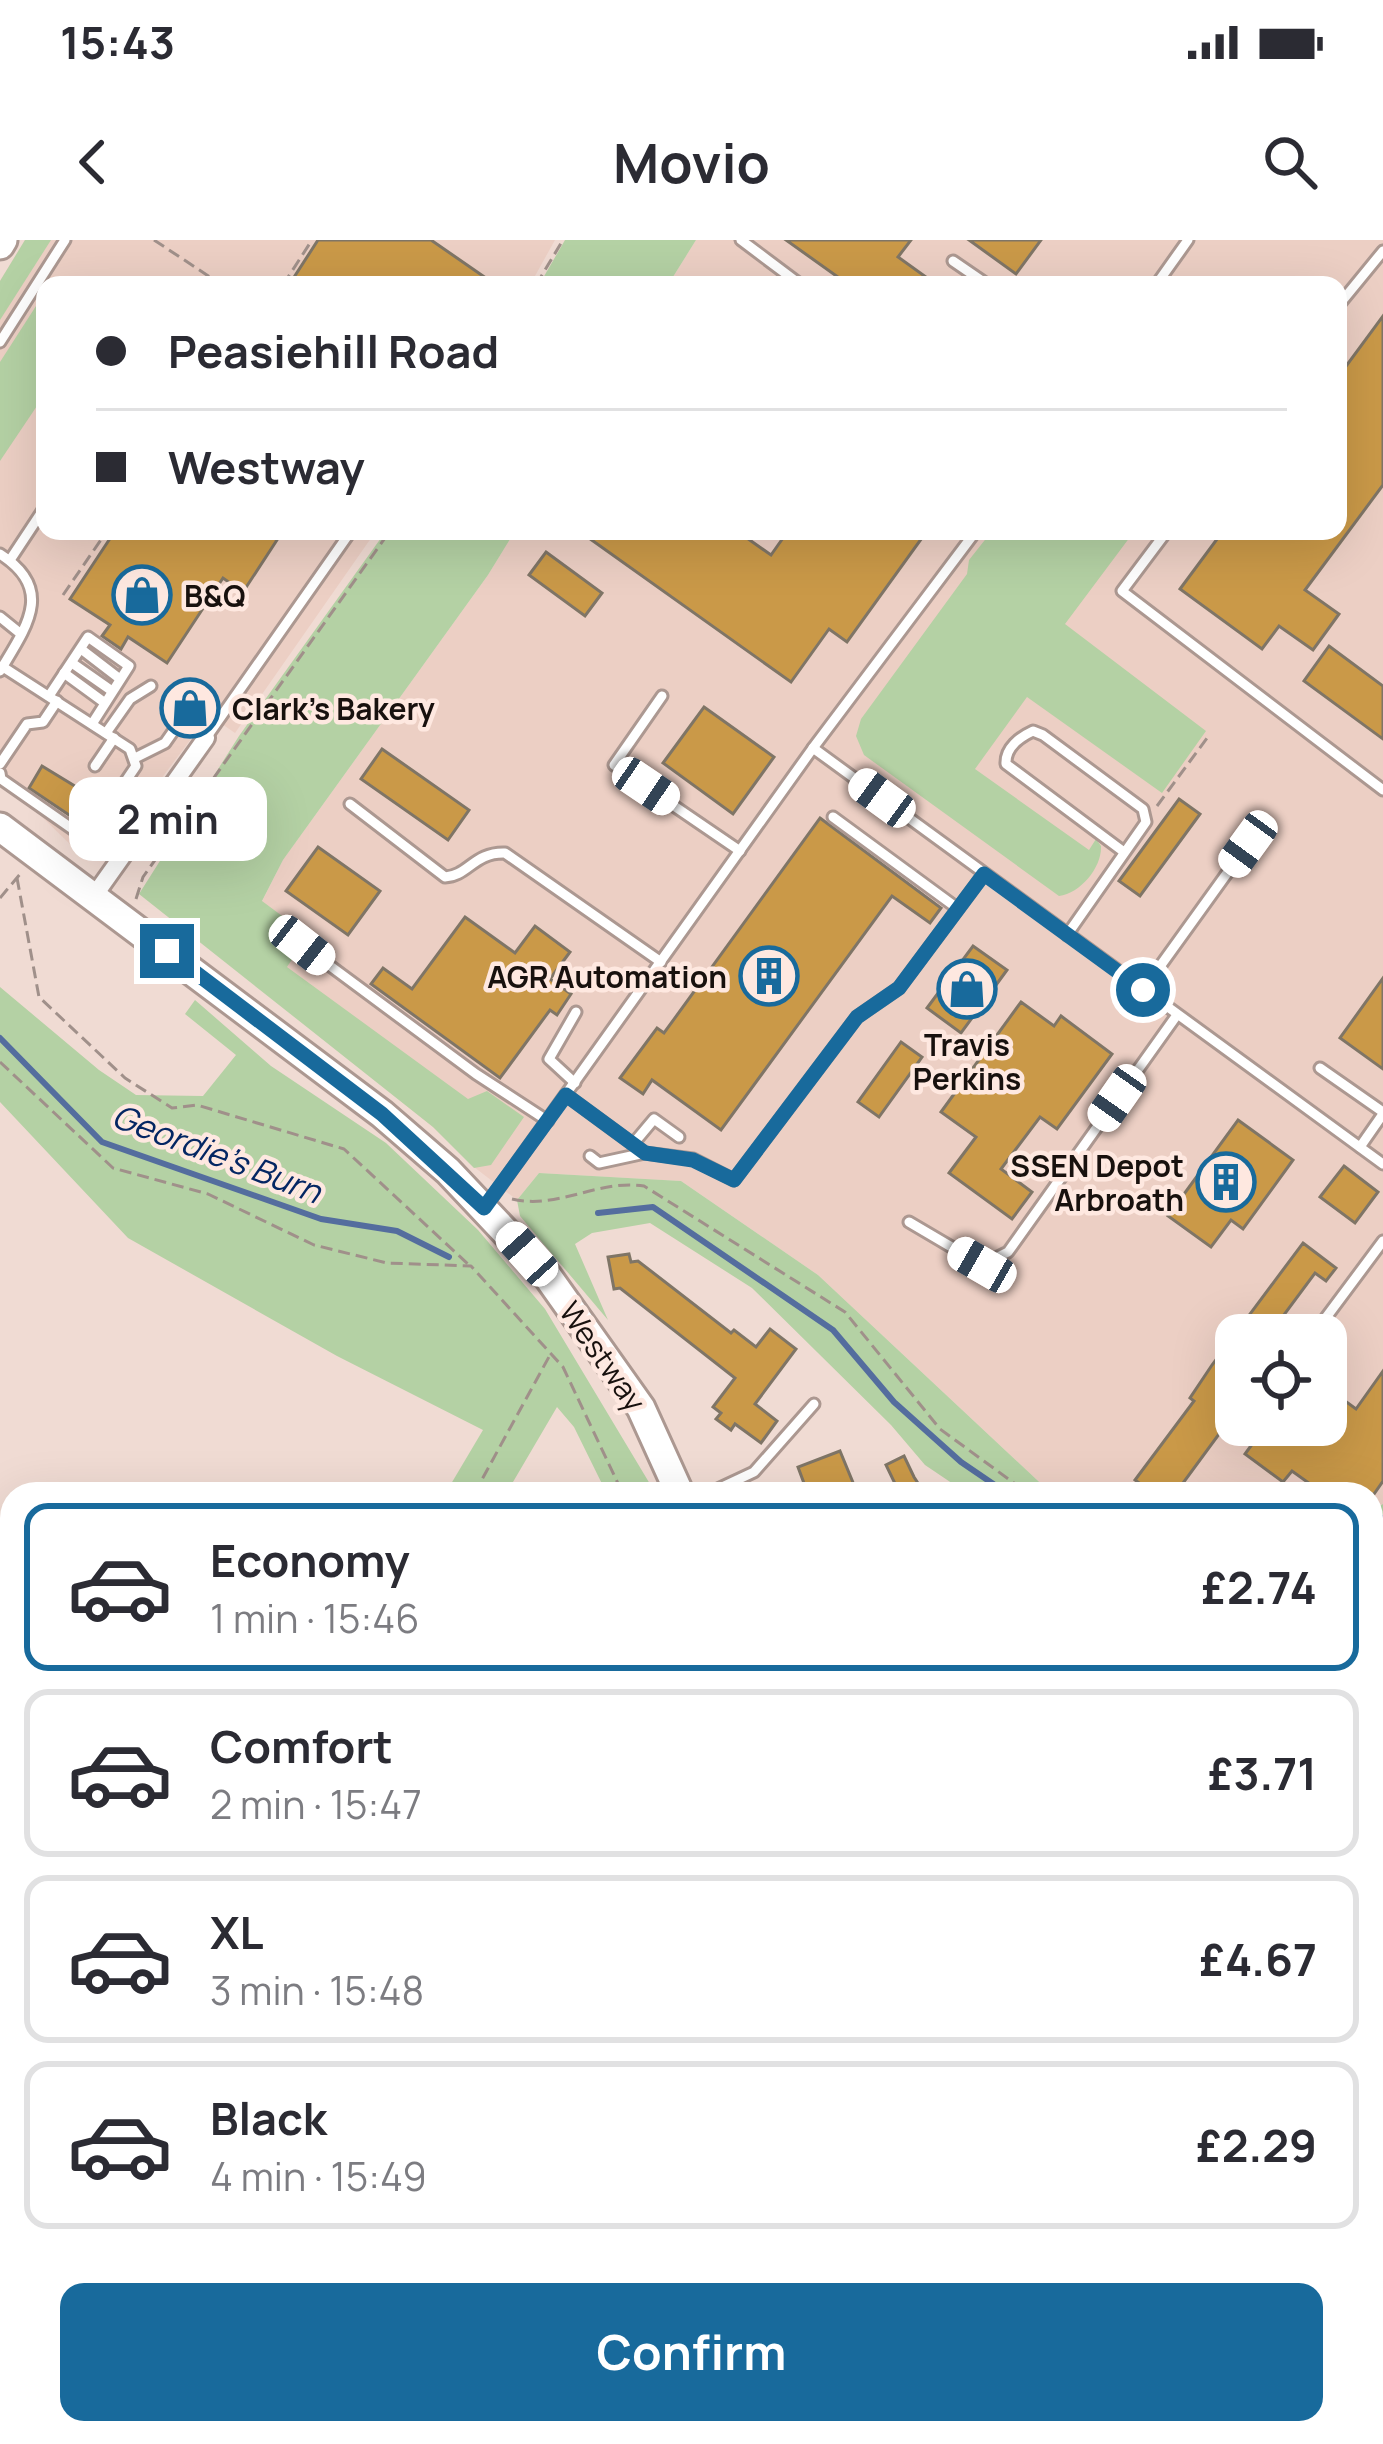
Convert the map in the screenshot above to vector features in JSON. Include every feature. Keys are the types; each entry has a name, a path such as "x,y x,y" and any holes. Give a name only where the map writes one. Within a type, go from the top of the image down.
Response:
{"main road":[{"name":"Westway","path":"0,827 382,1114 490,1201 641,1408 675,1482"}],"street":[{"path":"94,896 206,739"}],"lane":[{"path":"42,276 65,240"},
{"path":"741,240 789,276"},
{"path":"1162,276 1188,240"},
{"path":"1347,295 1383,250"},
{"path":"953,261 975,276"},
{"path":"0,342 36,286"},
{"path":"36,518 5,557 26,573 32,585 32,605 2,669 110,735 130,749 135,762"},
{"path":"206,739 345,540"},
{"path":"490,1201 813,748 969,540"},
{"path":"1160,540 1122,591 1383,790"},
{"path":"0,617 21,634"},
{"path":"92,724 129,666 88,638 64,674 43,722 27,724 0,769 1,779 74,830 85,832 94,828 135,762 165,743 179,723"},
{"path":"72,663 112,691"},
{"path":"64,674 105,703"},
{"path":"94,766 130,699 151,686"},
{"path":"662,696 614,765 740,851"},
{"path":"1067,934 1124,852 1147,816 1033,731 1019,737 1006,758 1013,772 1124,852"},
{"path":"813,748 1383,1164"},
{"path":"350,804 445,877 459,874 482,855 505,854 661,962"},
{"path":"833,817 957,908"},
{"path":"1143,990 1248,844"},
{"path":"590,1156 599,1163 645,1153 693,1160 734,1180 857,1017 899,988 984,874"},
{"path":"302,945 476,1075 548,1121"},
{"path":"575,1083 549,1059 576,1012"},
{"path":"909,1222 982,1265 1009,1252 1177,1016"},
{"path":"1320,1068 1383,1113 1360,1147"},
{"path":"566,1095 645,1153"},
{"path":"633,1144 654,1119 679,1137"},
{"path":"1329,1314 1383,1241"},
{"path":"733,1482 754,1472 814,1404"}],"path":[{"path":"154,240 208,276"},
{"path":"286,276 312,240"},
{"path":"541,276 563,240"},
{"path":"63,595 101,540"},
{"path":"131,924 143,877 384,540"},
{"path":"1147,816 1210,734"},
{"path":"0,898 26,867"},
{"path":"17,878 39,997 124,1078 172,1108 197,1105 344,1149 471,1266 563,1366 617,1482"},
{"path":"0,1062 113,1168 208,1195 314,1245 387,1263 471,1266"},
{"path":"490,1201 530,1203 602,1186 644,1186 845,1312 940,1429 1013,1482"},
{"path":"481,1482 551,1354"}],"shaded area":[{"path":"25,240 555,240 535,276 36,276 36,540 370,540 235,733 209,715 107,851 95,857 78,852 39,814 0,786 0,281"},
{"path":"696,240 1383,240 1383,1482 1039,1482 818,1275 681,1181 539,1173 517,1200 230,965 283,860 509,540 1347,540 1347,276 674,276"}],"green space":[{"path":"25,240 51,240 0,320 0,281"},
{"path":"565,240 696,240 674,276 544,276"},
{"path":"36,306 36,407 0,461 0,362"},
{"path":"380,540 509,540 283,860 262,901 297,927 283,945 295,955 287,967 468,1099 487,1091 524,1117 491,1165 474,1168 433,1127 139,894 239,736"},
{"path":"985,540 1128,540 1065,624 1206,731 1162,793 1027,697 975,769 1089,850 1096,839 1101,846 1098,862 1089,878 1067,894 1059,896 864,755 856,736 861,719 967,574 969,560"},
{"path":"0,987 136,1095 203,1096 236,1055 185,1014 195,1000 271,1066 386,1143 478,1230 545,1309 649,1482 601,1482 574,1427 557,1407 513,1482 452,1482 483,1430 337,1356 128,1238 0,1102"},
{"path":"539,1173 681,1181 818,1275 1039,1482 950,1482 925,1465 891,1425 752,1288 650,1223 592,1233 575,1244 608,1320 520,1216 517,1200"}],"building":[{"path":"318,240 431,240 483,276 295,276"},
{"path":"786,240 911,240 898,257 924,276 836,276"},
{"path":"969,240 1041,240 1016,274"},
{"path":"1383,316 1383,485 1347,533 1347,365"},
{"name":"B&Q","path":"109,540 277,540 243,592 223,578 167,663 128,637 121,649 102,636 110,625 70,599"},
{"path":"592,540 750,540 771,555 782,540 921,540 847,642 829,629 791,682"},
{"path":"1216,540 1342,540 1305,590 1339,614 1313,650 1279,626 1262,649 1180,589"},
{"path":"546,552 602,593 585,616 529,575"},
{"path":"1329,646 1383,686 1383,739 1304,681"},
{"path":"704,707 774,757 733,814 663,763"},
{"path":"382,749 469,810 448,840 361,779"},
{"path":"42,766 101,802 88,821 78,821 29,788"},
{"path":"1179,799 1200,814 1140,896 1119,881"},
{"name":"AGR Automation","path":"820,818 941,908 930,923 892,896 721,1130 652,1080 643,1094 620,1078 657,1028 664,1033"},
{"path":"318,847 380,891 348,935 286,891"},
{"path":"465,917 515,953 535,926 570,952 550,979 571,994 557,1015 550,1010 500,1078 371,984 383,968 412,989"},
{"name":"Travis Perkins","path":"973,946 1007,970 961,1033 927,1008"},
{"path":"1383,978 1383,1069 1340,1038"},
{"path":"1021,1002 1054,1026 1061,1016 1112,1054 1057,1129 1040,1117 1001,1169 1032,1192 1012,1219 949,1173 976,1137 941,1112"},
{"path":"901,1042 922,1057 879,1117 858,1102"},
{"name":"SSEN Depot Arbroath","path":"1238,1120 1293,1160 1243,1229 1231,1220 1211,1247 1168,1216"},
{"path":"1344,1166 1378,1192 1355,1223 1320,1197"},
{"path":"1303,1243 1336,1268 1326,1281 1315,1273 1285,1314 1250,1314"},
{"path":"629,1254 631,1262 638,1261 731,1333 734,1330 756,1347 770,1329 796,1349 755,1404 777,1421 761,1443 735,1424 731,1430 716,1419 721,1413 713,1407 735,1378 620,1288 614,1289 608,1257"},
{"path":"1215,1361 1215,1440 1184,1482 1138,1482 1194,1401 1190,1398"},
{"path":"1383,1371 1382,1482 1307,1482 1292,1471 1283,1482 1245,1454 1251,1446 1347,1446 1347,1402 1356,1409"},
{"path":"840,1451 853,1482 804,1482 798,1467"},
{"path":"904,1456 917,1482 894,1482 886,1465"}],"waterway":[{"name":"Geordie's Burn","path":"0,1038 102,1142 321,1219 397,1231 449,1257"},
{"name":"Geordie's Burn","path":"598,1213 653,1207 833,1330 894,1402 990,1482"}],"place":[{"name":"B&Q","path":"142,595"},
{"name":"Clark's Bakery","path":"190,708"},
{"name":"AGR Automation","path":"769,976"},
{"name":"Travis Perkins","path":"967,989"},
{"name":"SSEN Depot Arbroath","path":"1226,1182"}],"route":[{"path":"167,951 382,1114 484,1208 566,1095 645,1153 693,1160 734,1180 857,1017 899,988 984,874 1143,990"}]}
